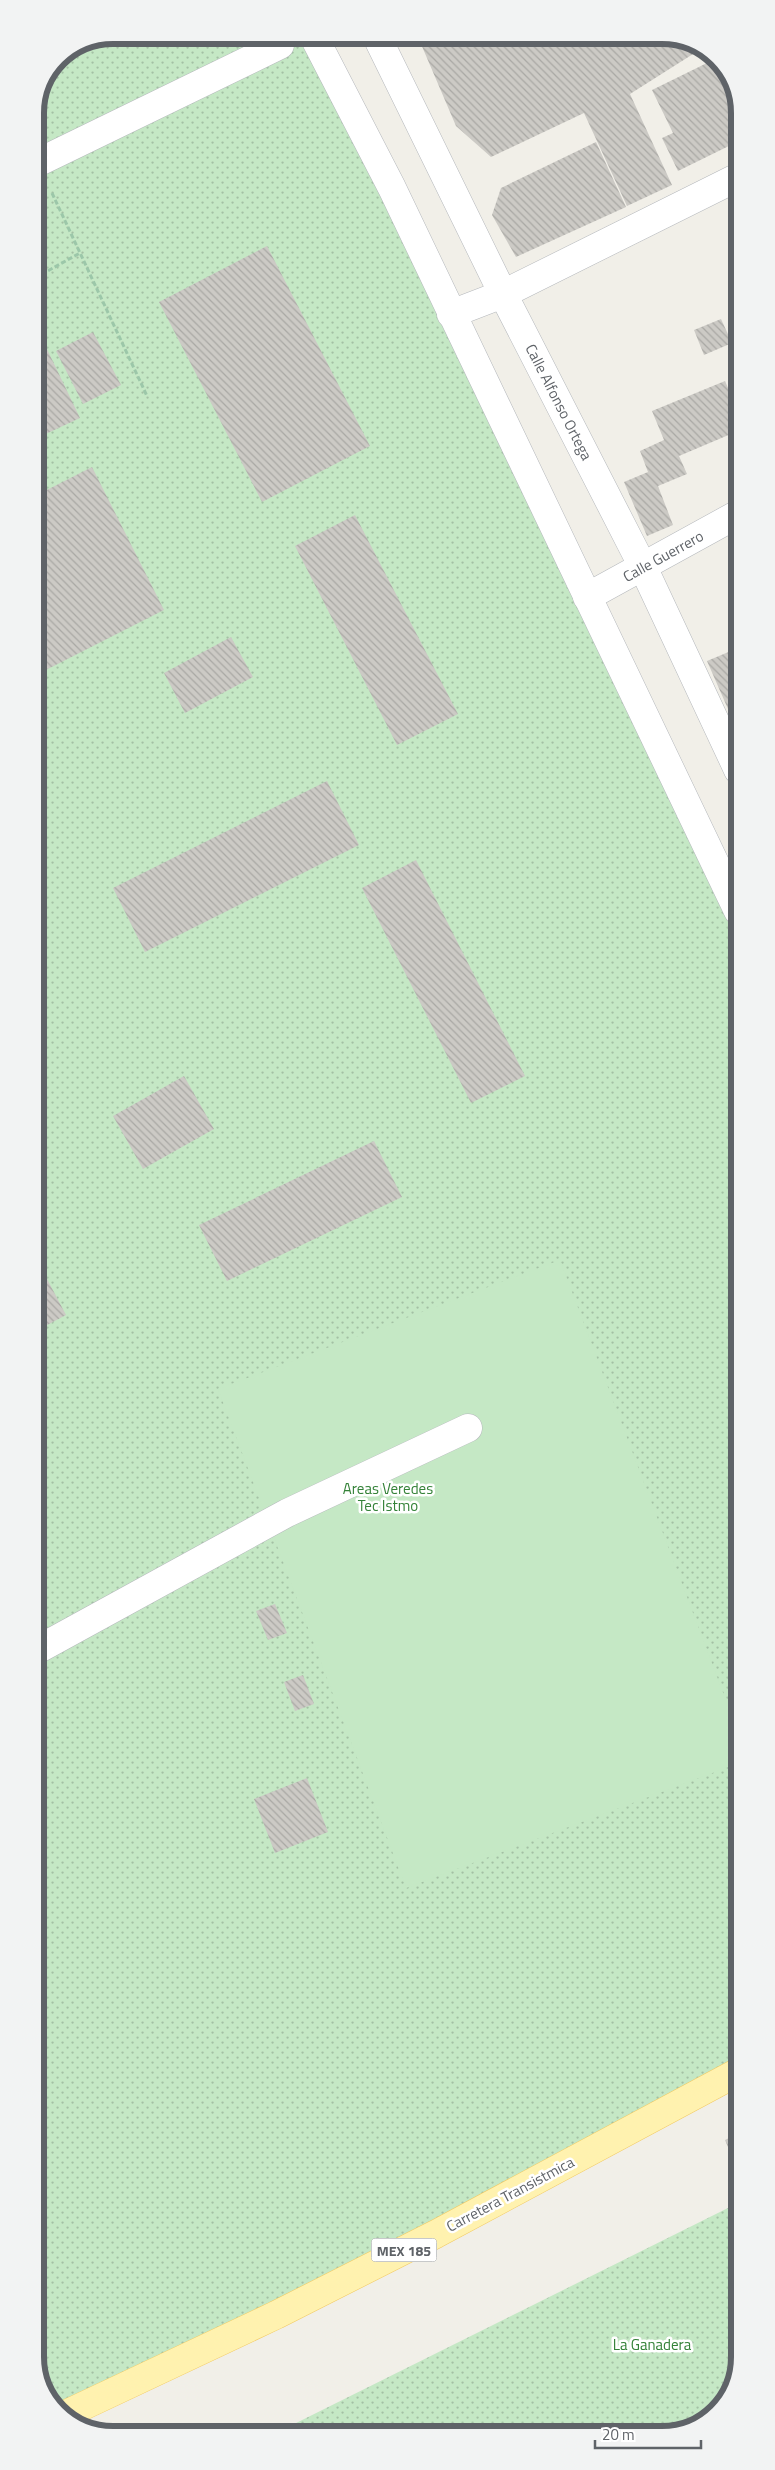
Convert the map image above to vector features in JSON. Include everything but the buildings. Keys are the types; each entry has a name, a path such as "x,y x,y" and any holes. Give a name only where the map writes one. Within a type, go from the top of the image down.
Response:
{"main road":[{"name":"Carretera Transistmica","path":"71,2412 276,2315 436,2234 731,2076"}],"street":[{"path":"44,158 268,44"},
{"path":"318,44 392,188 450,314 731,896"},
{"name":"Calle Alfonso Ortega","path":"380,44 503,294 643,567 731,755"},
{"path":"450,314 503,294 731,180"},
{"name":"Calle Guerrero","path":"587,597 731,518"},
{"path":"44,1646 287,1513 468,1428"}],"path":[{"path":"44,179 147,396"},
{"path":"44,273 80,253"}],"green space":[{"name":"Areas Veredes Tec Istmo","path":"112,44 319,44 731,901 731,2082 63,2405 49,2384 44,2366 44,112 45,99 55,74 74,55 86,49"},
{"path":"560,1260 731,1714 731,1766 406,1888 218,1389"},
{"name":"La Ganadera","path":"731,2206 731,2366 728,2380 717,2399 701,2415 693,2419 671,2426 290,2426"}]}
